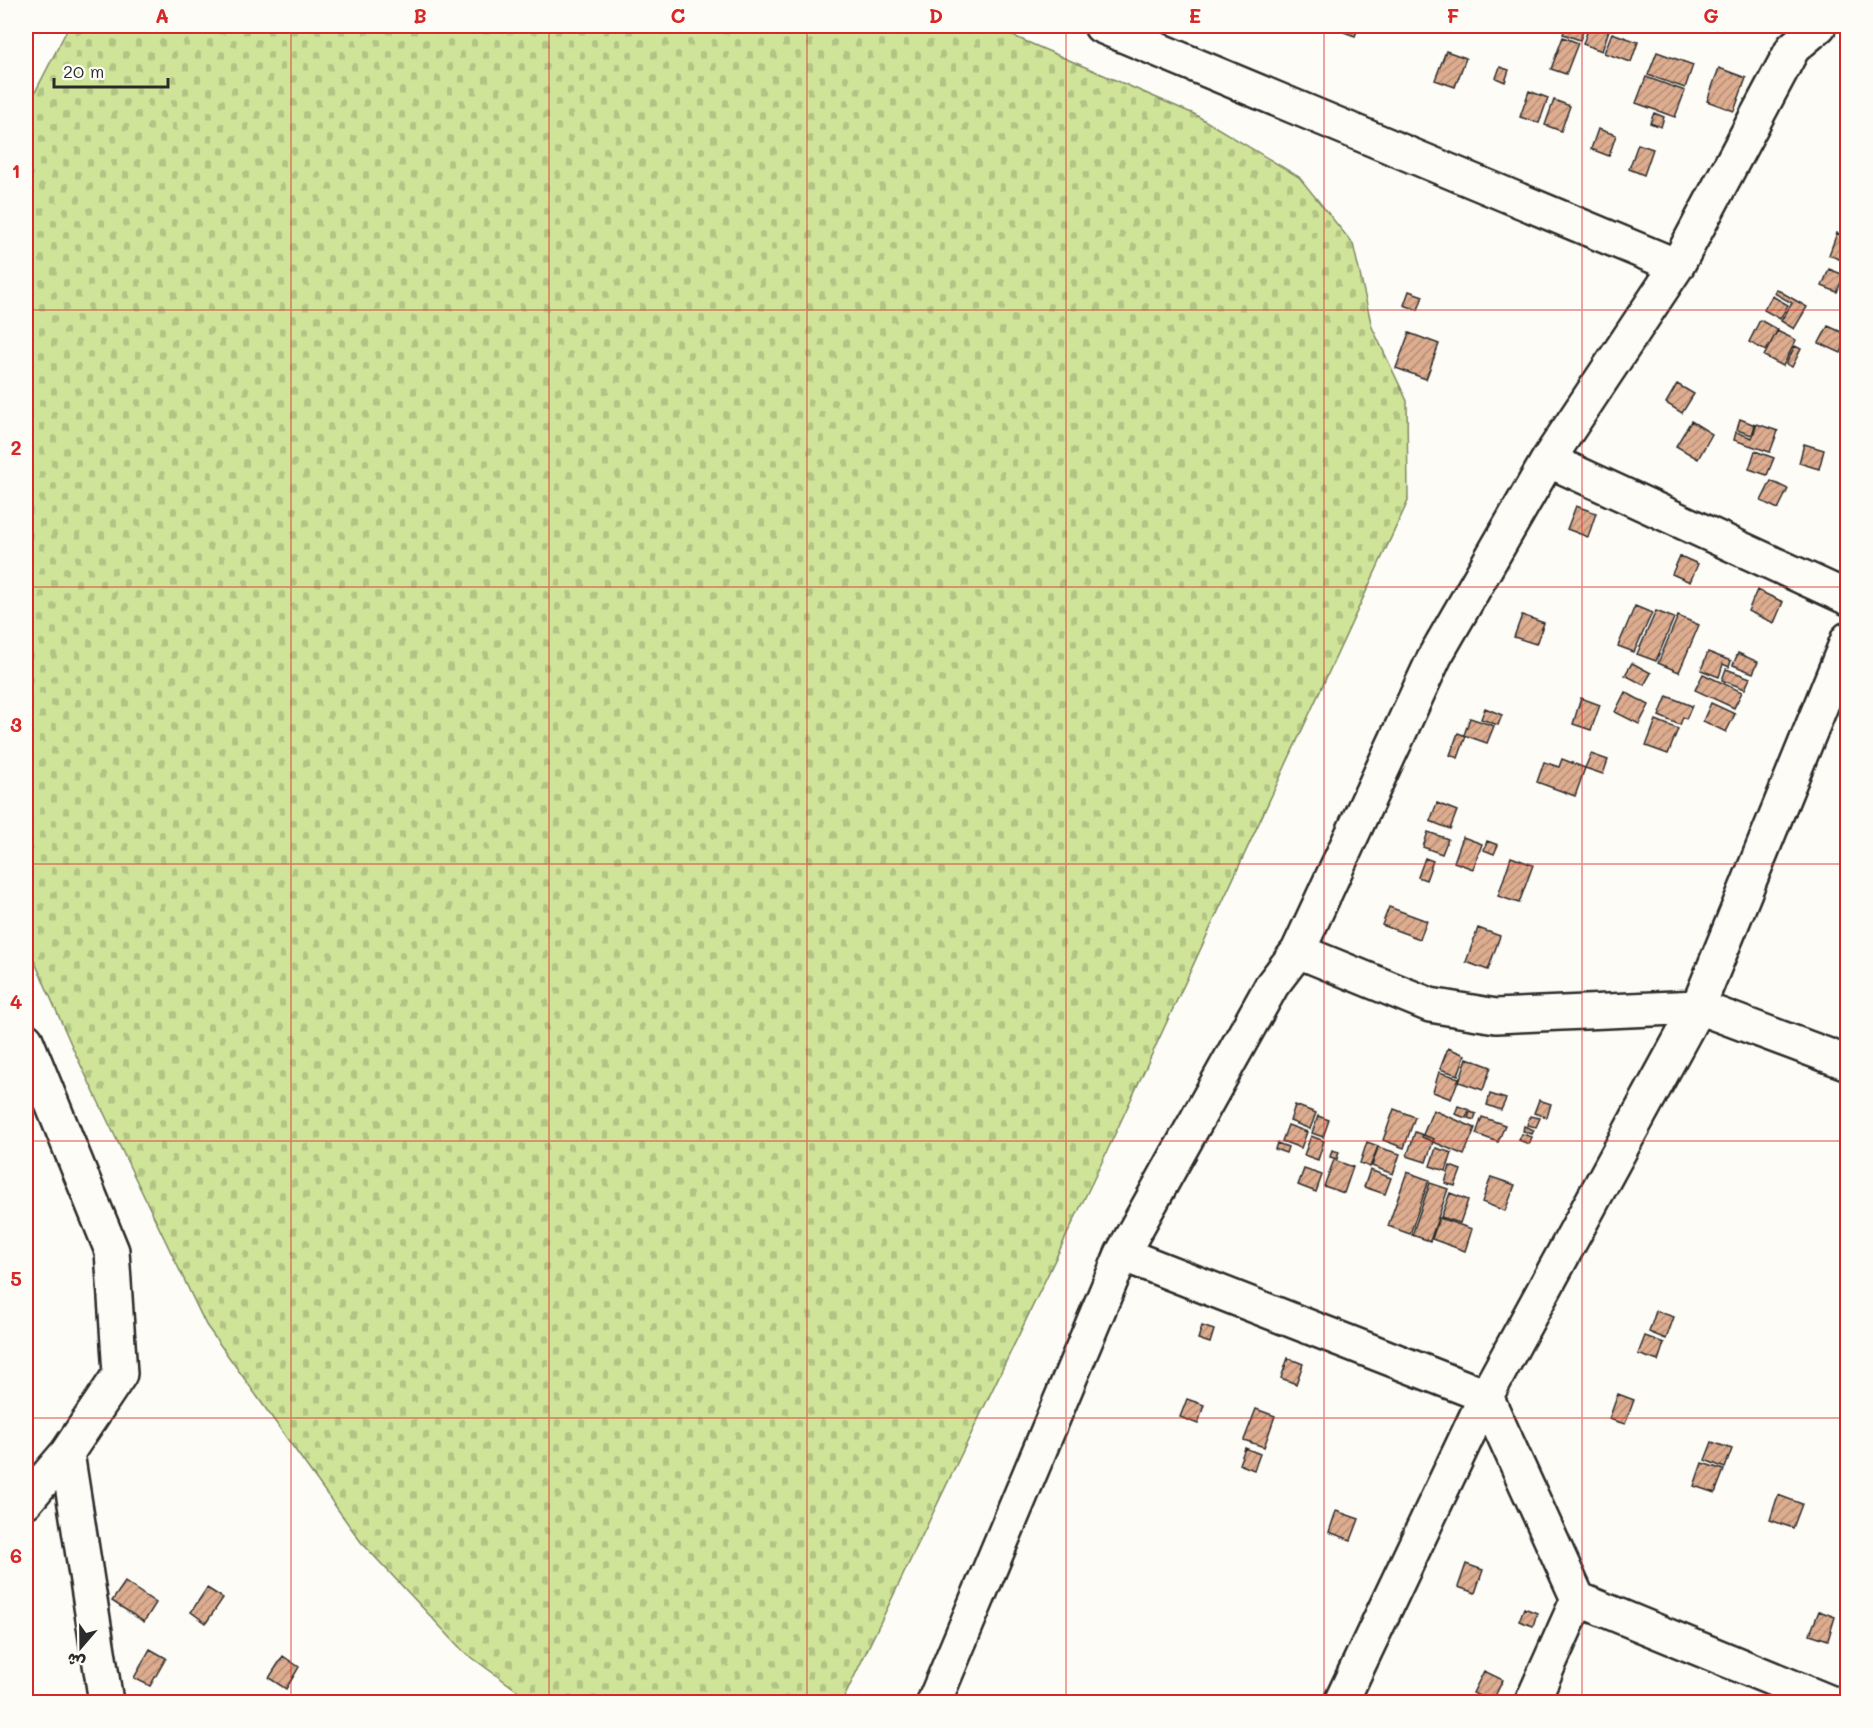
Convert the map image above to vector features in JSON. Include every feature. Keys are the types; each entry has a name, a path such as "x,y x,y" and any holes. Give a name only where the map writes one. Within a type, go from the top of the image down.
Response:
{"street":[{"path":"1101,26 1677,266"},
{"path":"934,1702 1122,1254 1272,985 1298,951 1436,656 1548,460 1677,266 1793,48 1819,26"},
{"path":"1548,460 1848,598"},
{"path":"1341,1702 1486,1396 1698,1007 1839,680 1848,639"},
{"path":"1298,951 1430,1005 1496,1016 1698,1007 1848,1063"},
{"path":"26,1040 112,1251 120,1374 67,1453 26,1501"},
{"path":"1122,1254 1486,1396 1578,1599 1829,1702"},
{"path":"67,1453 106,1702"},
{"path":"1532,1702 1578,1599"}],"green space":[{"path":"69,26 987,26 1194,114 1299,177 1353,244 1372,327 1407,401 1408,501 1102,1162 842,1702 533,1702 463,1651 361,1542 206,1325 75,1053 26,942 26,110"}],"building":[{"path":"1346,26 1359,26 1355,36 1344,32"},
{"path":"1566,26 1585,26 1580,40 1563,34"},
{"path":"1589,26 1610,27 1602,51 1583,44"},
{"path":"1612,33 1638,42 1631,62 1604,53"},
{"path":"1563,37 1578,43 1566,74 1551,69"},
{"path":"1446,51 1466,58 1455,87 1435,80"},
{"path":"1657,52 1693,65 1685,88 1648,75"},
{"path":"1500,67 1509,70 1505,82 1496,78"},
{"path":"1719,68 1746,78 1734,111 1707,101"},
{"path":"1646,77 1685,91 1675,117 1636,103"},
{"path":"1529,91 1548,98 1539,123 1520,117"},
{"path":"1554,100 1570,106 1561,131 1545,125"},
{"path":"1654,113 1664,117 1661,127 1650,123"},
{"path":"1598,129 1616,135 1609,156 1591,149"},
{"path":"1638,144 1653,149 1644,175 1629,169"},
{"path":"1837,233 1848,237 1846,262 1829,255"},
{"path":"1829,269 1844,275 1837,292 1822,286"},
{"path":"1776,289 1807,307 1794,329 1781,321 1792,303 1774,293"},
{"path":"1409,291 1423,296 1418,310 1404,305"},
{"path":"1772,296 1788,305 1780,319 1764,310"},
{"path":"1760,320 1778,330 1766,351 1749,342"},
{"path":"1828,326 1848,335 1841,353 1819,343"},
{"path":"1777,331 1796,340 1783,366 1764,356"},
{"path":"1409,333 1439,344 1426,379 1396,368"},
{"path":"1795,346 1801,349 1792,367 1786,364"},
{"path":"1677,384 1694,394 1682,413 1666,403"},
{"path":"1740,419 1755,425 1752,435 1737,430"},
{"path":"1691,421 1712,434 1698,459 1676,446"},
{"path":"1757,424 1778,431 1770,452 1734,440 1736,432 1752,438"},
{"path":"1804,444 1824,450 1819,469 1799,463"},
{"path":"1755,451 1774,458 1767,475 1749,469"},
{"path":"1771,481 1788,489 1778,509 1761,501"},
{"path":"1576,506 1596,513 1588,537 1567,529"},
{"path":"1680,556 1698,564 1690,582 1672,574"},
{"path":"1757,590 1783,602 1774,623 1748,611"},
{"path":"1635,606 1652,613 1634,652 1618,646"},
{"path":"1656,611 1674,618 1656,661 1637,654"},
{"path":"1522,615 1544,623 1536,644 1514,637"},
{"path":"1678,616 1699,625 1679,672 1658,663"},
{"path":"1708,652 1731,661 1729,667 1723,664 1719,677 1701,670"},
{"path":"1738,653 1758,662 1753,673 1733,665"},
{"path":"1632,663 1651,673 1644,685 1625,675"},
{"path":"1726,669 1750,678 1745,689 1722,680"},
{"path":"1703,674 1742,692 1734,708 1695,690"},
{"path":"1625,692 1649,705 1639,724 1615,712"},
{"path":"1667,696 1692,706 1686,719 1683,717 1680,725 1659,716"},
{"path":"1581,698 1600,705 1591,730 1573,724"},
{"path":"1711,703 1735,714 1726,732 1703,721"},
{"path":"1485,708 1502,715 1498,725 1481,719"},
{"path":"1470,718 1494,726 1487,743 1464,735"},
{"path":"1656,720 1678,729 1668,754 1646,746"},
{"path":"1458,733 1466,736 1458,758 1450,755"},
{"path":"1591,754 1608,760 1603,774 1585,768"},
{"path":"1562,759 1585,768 1575,796 1537,782 1544,762 1559,767"},
{"path":"1437,803 1457,811 1450,829 1430,821"},
{"path":"1428,832 1448,839 1442,854 1423,847"},
{"path":"1463,837 1482,844 1473,869 1454,862"},
{"path":"1487,841 1498,845 1494,854 1484,850"},
{"path":"1511,857 1533,865 1519,903 1498,896"},
{"path":"1425,858 1433,861 1426,880 1418,877"},
{"path":"1389,907 1427,921 1420,939 1382,925"},
{"path":"1478,928 1500,936 1488,970 1466,962"},
{"path":"1848,941 1848,961 1841,959"},
{"path":"1448,1048 1465,1055 1458,1075 1440,1069"},
{"path":"1467,1058 1491,1067 1483,1090 1459,1082"},
{"path":"1439,1072 1459,1078 1451,1099 1433,1092"},
{"path":"1490,1094 1506,1099 1501,1110 1487,1105"},
{"path":"1539,1100 1551,1104 1547,1117 1534,1113"},
{"path":"1295,1105 1316,1113 1310,1129 1290,1121"},
{"path":"1458,1106 1469,1110 1466,1118 1455,1114"},
{"path":"1394,1109 1415,1117 1404,1148 1383,1140"},
{"path":"1433,1110 1475,1128 1464,1155 1422,1137"},
{"path":"1470,1112 1476,1114 1474,1120 1468,1118"},
{"path":"1318,1116 1329,1120 1323,1137 1312,1133"},
{"path":"1530,1116 1540,1118 1536,1127 1527,1125"},
{"path":"1482,1117 1505,1125 1498,1142 1476,1134"},
{"path":"1288,1125 1307,1132 1301,1148 1282,1141"},
{"path":"1524,1126 1534,1130 1532,1134 1523,1131"},
{"path":"1415,1132 1434,1139 1426,1162 1407,1156"},
{"path":"1522,1134 1532,1137 1529,1144 1519,1140"},
{"path":"1311,1136 1324,1141 1318,1160 1304,1155"},
{"path":"1367,1142 1378,1146 1370,1167 1360,1163"},
{"path":"1277,1143 1288,1147 1286,1153 1275,1149"},
{"path":"1378,1147 1400,1154 1393,1174 1372,1166"},
{"path":"1436,1148 1452,1153 1446,1171 1430,1166"},
{"path":"1332,1150 1339,1152 1337,1159 1330,1157"},
{"path":"1334,1160 1353,1167 1344,1193 1324,1186"},
{"path":"1450,1166 1461,1170 1455,1186 1445,1183"},
{"path":"1304,1169 1322,1175 1316,1192 1298,1185"},
{"path":"1370,1170 1391,1178 1385,1194 1364,1187"},
{"path":"1407,1172 1429,1180 1410,1234 1388,1226"},
{"path":"1491,1177 1515,1185 1505,1211 1482,1202"},
{"path":"1430,1183 1448,1189 1430,1241 1412,1235"},
{"path":"1450,1193 1468,1200 1460,1223 1441,1217"},
{"path":"1439,1218 1472,1229 1465,1251 1432,1239"},
{"path":"1656,1311 1674,1317 1666,1339 1649,1332"},
{"path":"1202,1326 1214,1330 1210,1343 1198,1339"},
{"path":"1645,1336 1664,1343 1658,1361 1638,1354"},
{"path":"1288,1358 1303,1364 1296,1384 1281,1378"},
{"path":"1618,1394 1634,1400 1625,1424 1609,1419"},
{"path":"1187,1399 1204,1405 1198,1424 1180,1417"},
{"path":"1256,1409 1275,1416 1264,1447 1244,1440"},
{"path":"1712,1442 1732,1449 1725,1468 1705,1460"},
{"path":"1245,1448 1260,1454 1254,1470 1239,1464"},
{"path":"1702,1463 1724,1470 1715,1493 1694,1486"},
{"path":"1778,1495 1802,1504 1793,1528 1770,1520"},
{"path":"1336,1511 1359,1519 1351,1540 1329,1532"},
{"path":"1466,1564 1483,1570 1475,1593 1458,1587"},
{"path":"125,1582 156,1603 144,1622 112,1601"},
{"path":"207,1588 223,1598 206,1623 191,1612"},
{"path":"1524,1608 1537,1613 1533,1626 1519,1621"},
{"path":"1819,1611 1835,1617 1828,1640 1810,1634"},
{"path":"150,1649 166,1658 150,1686 134,1678"},
{"path":"283,1656 299,1667 286,1689 269,1678"},
{"path":"1484,1671 1503,1680 1492,1702 1473,1693"}]}
